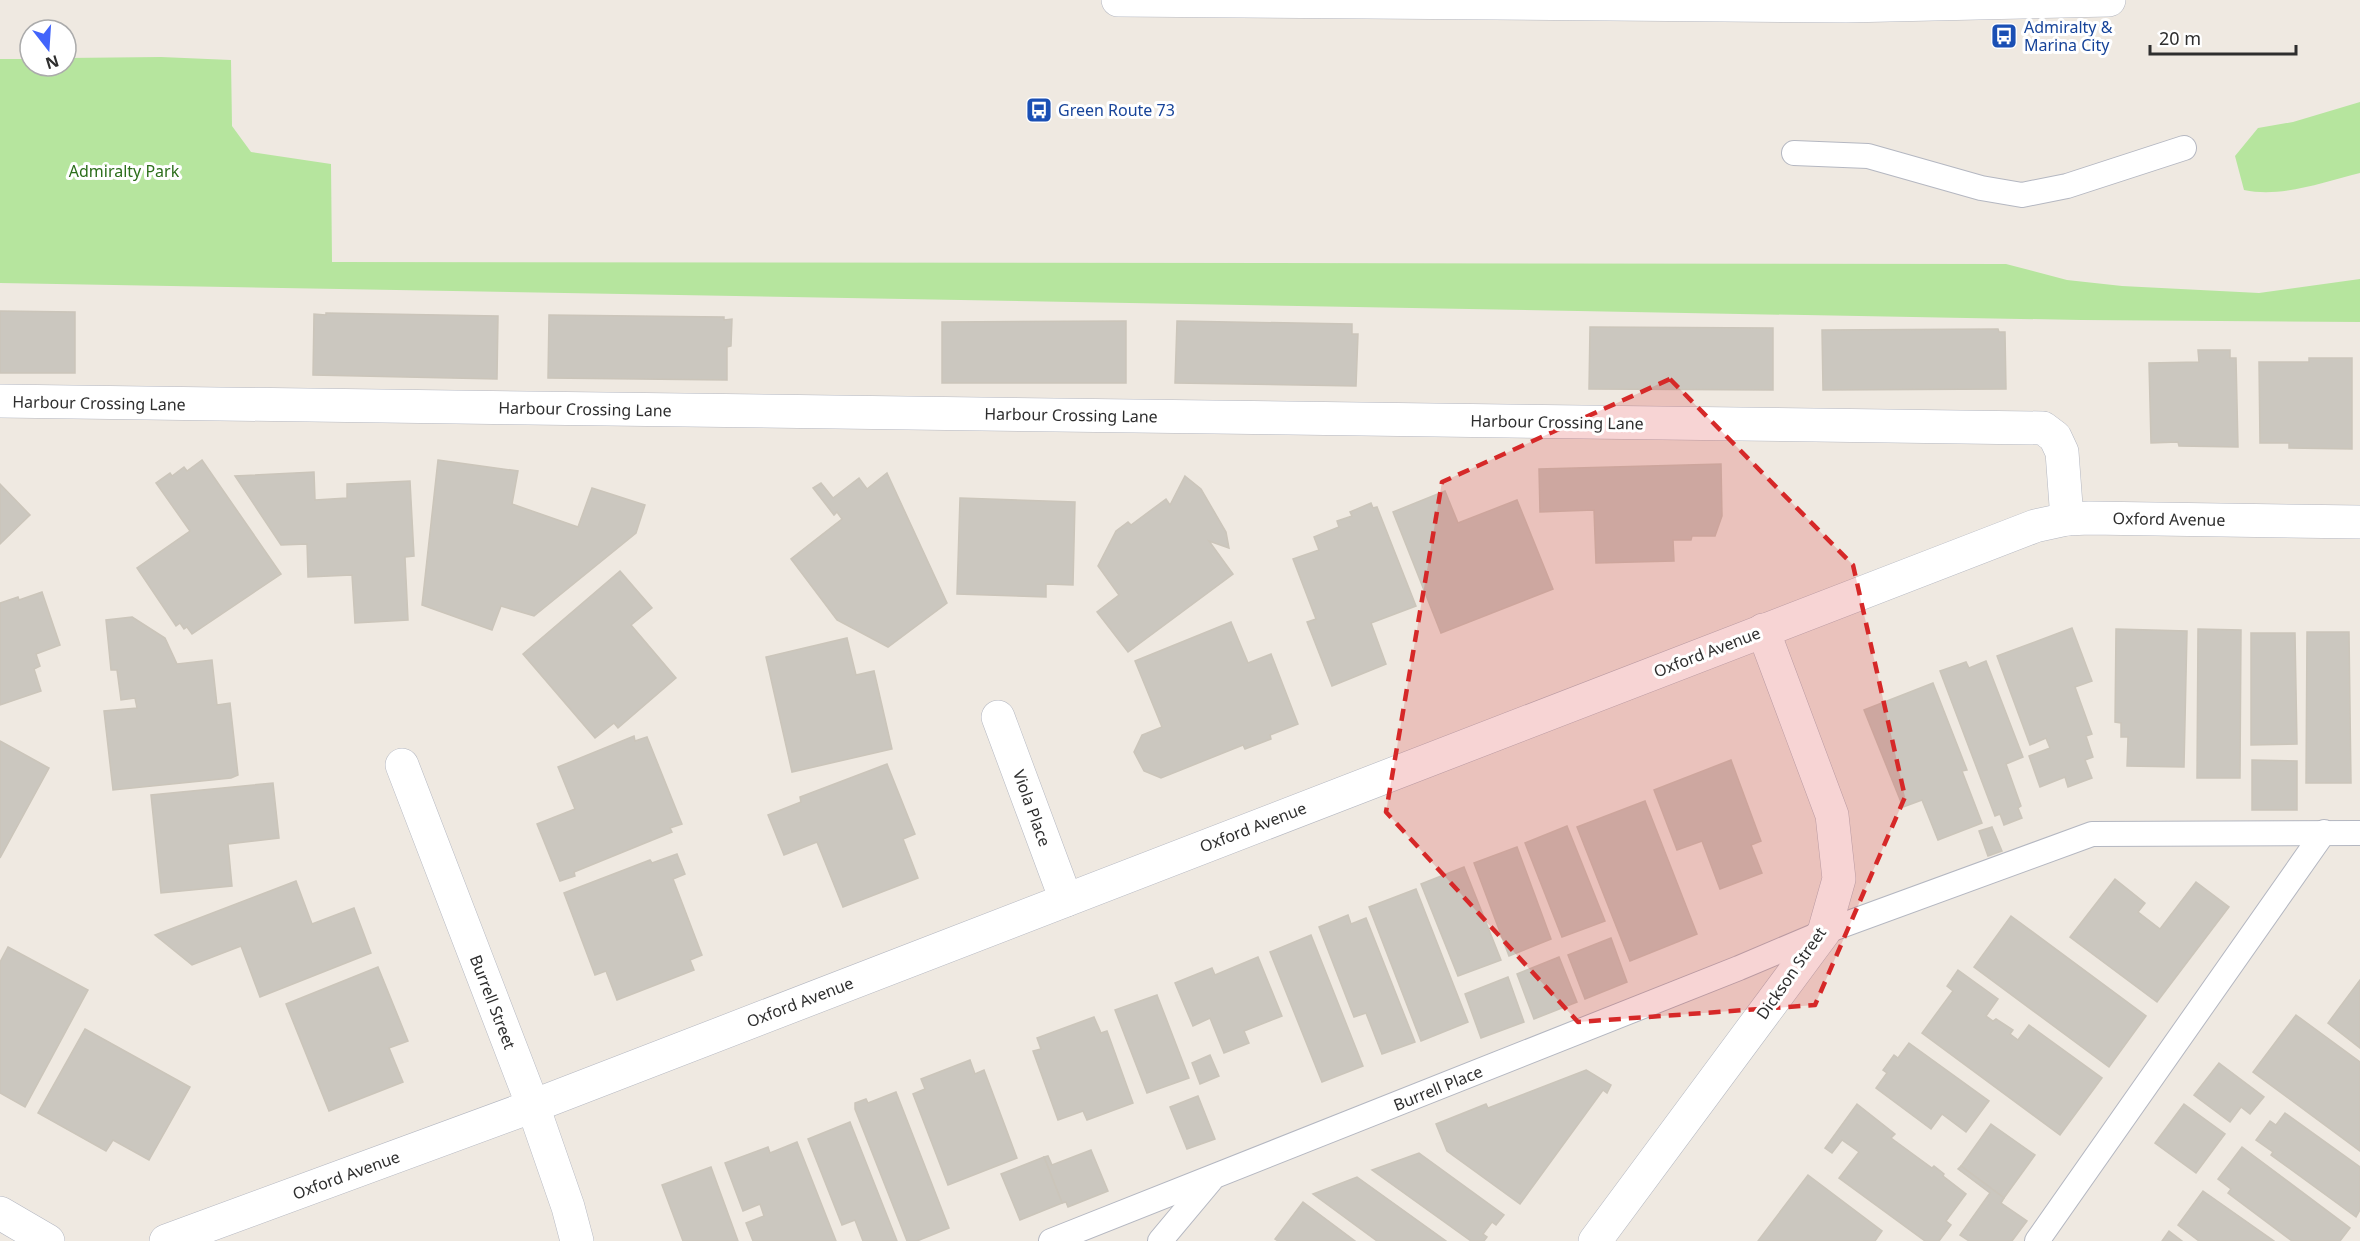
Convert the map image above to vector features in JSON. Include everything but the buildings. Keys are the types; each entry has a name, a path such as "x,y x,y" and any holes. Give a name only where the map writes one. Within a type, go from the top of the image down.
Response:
{"street":[{"path":"1118,0 1459,1 1846,6 2109,0"},
{"name":"Harbour Crossing Lane","path":"0,401 2043,428 2055,437 2062,452 2067,519"},
{"name":"Oxford Avenue","path":"166,1241 533,1106 2036,526 2067,519 2360,522"},
{"name":"Dickson Street","path":"1595,1241 1824,932 1839,879 1832,815 1763,630"},
{"name":"Viola Place","path":"998,717 1066,900"},
{"name":"Burrell Street","path":"402,765 533,1106 568,1207 577,1241"},
{"path":"0,1213 48,1241"}],"lane":[{"path":"1794,153 1868,156 1981,188 2022,195 2067,186 2184,148"},
{"path":"2037,1241 2324,832"},
{"name":"Burrell Place","path":"1051,1241 1739,968 1824,932 2092,834 2360,833"},
{"path":"1160,1241 1213,1178"}],"highlighted area":[{"path":"1670,379 1853,565 1905,797 1815,1005 1578,1022 1386,812 1442,482"}],"green space":[{"name":"Admiralty Park","path":"161,57 231,60 232,126 251,152 331,164 332,262 2006,264 2067,280 2122,286 2259,293 2360,279 2360,322 2082,320 0,283 0,59 18,59 18,78 78,78 78,58"},
{"path":"2360,102 2360,173 2288,191 2244,190 2235,156 2258,128 2293,122"}],"place":[{"name":"Admiralty & Marina City","path":"2004,36"},
{"name":"Green Route 73","path":"1039,110"}]}
